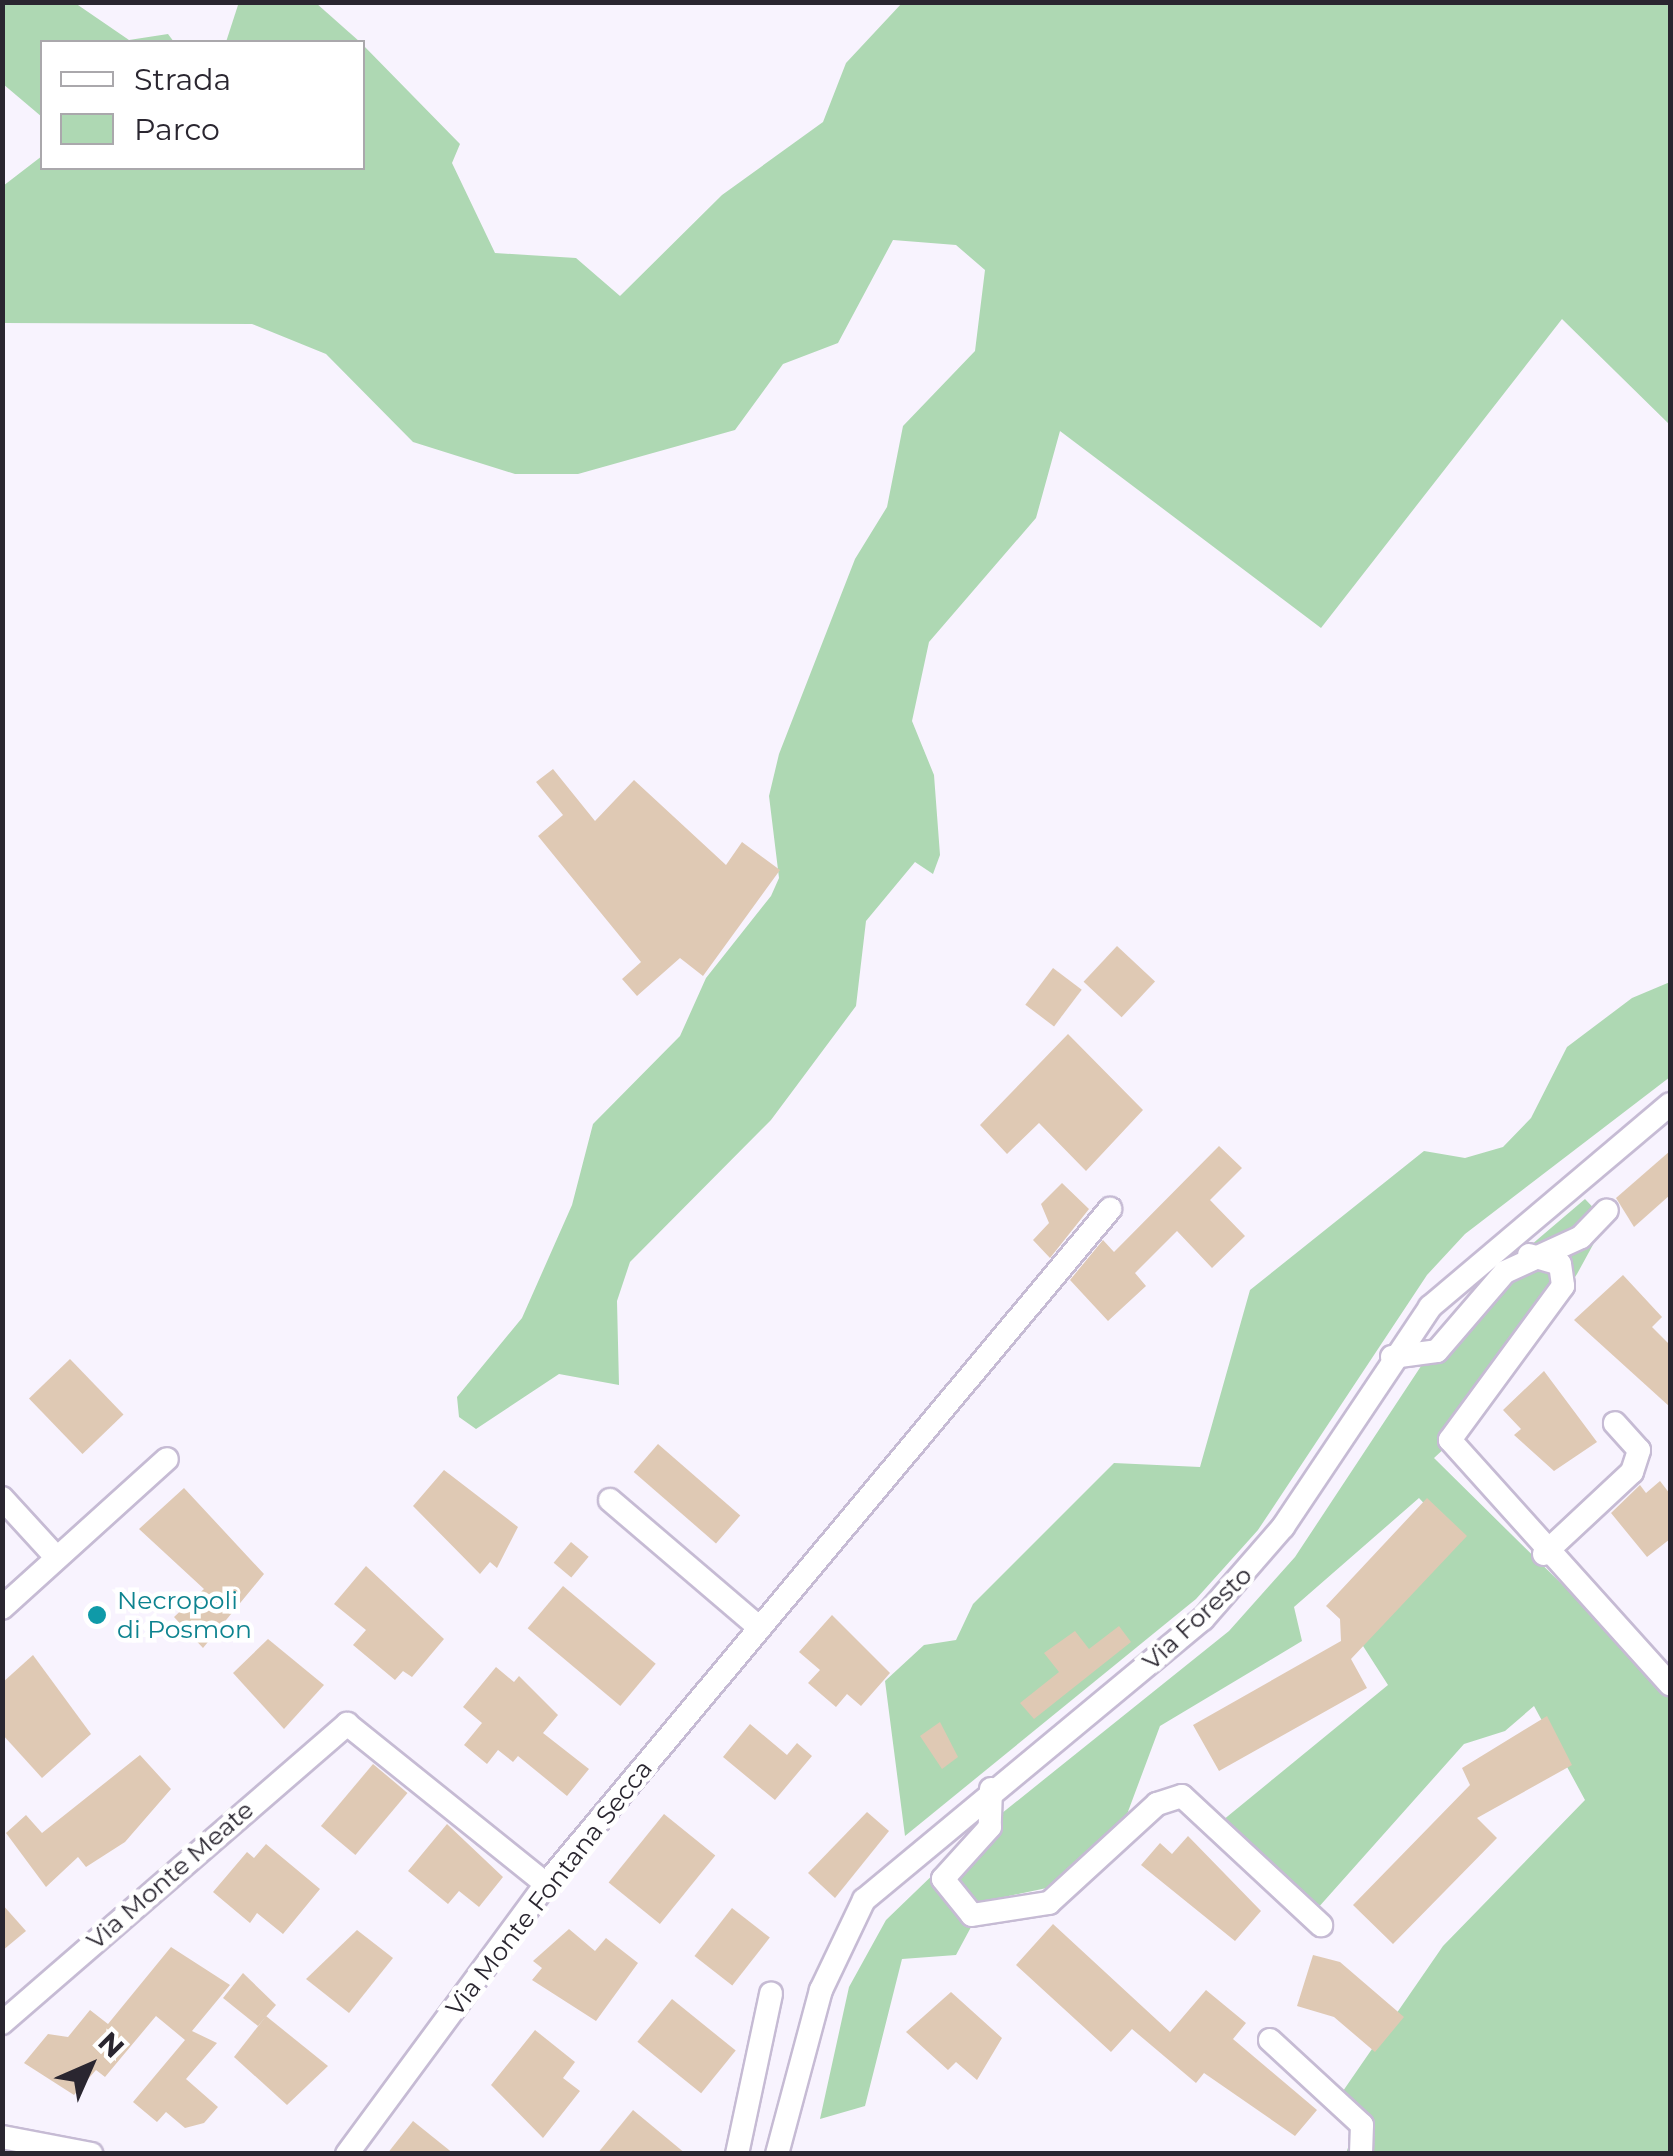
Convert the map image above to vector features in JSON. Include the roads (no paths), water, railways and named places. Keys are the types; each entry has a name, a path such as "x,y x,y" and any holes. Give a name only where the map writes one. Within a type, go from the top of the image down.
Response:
{"street":[{"name":"Via Foresto","path":"777,2154 847,1922 910,1854 1243,1578 1392,1357 1486,1251 1670,1104"},
{"name":"Via Monte Fontana Secca","path":"347,2154 546,1884 1110,1209"},
{"path":"1392,1357 1437,1351 1529,1255 1581,1237 1606,1210"},
{"path":"1529,1255 1560,1264 1563,1286 1450,1440 1544,1554 1670,1684"},
{"path":"1544,1554 1632,1472 1639,1450 1615,1423"},
{"path":"2,1608 167,1459"},
{"path":"2,1498 58,1558"},
{"path":"610,1500 760,1628"},
{"name":"Via Monte Meate","path":"2,2023 337,1728 360,1728 546,1884"},
{"path":"991,1789 990,1827 943,1879 972,1915 1049,1903 1158,1804 1182,1796 1321,1925"},
{"path":"737,2154 771,1994"},
{"path":"1270,2040 1362,2125 1361,2154"},
{"path":"2,2137 91,2154"}],"place":[{"name":"Necropoli di Posmon","path":"97,1615"}]}
